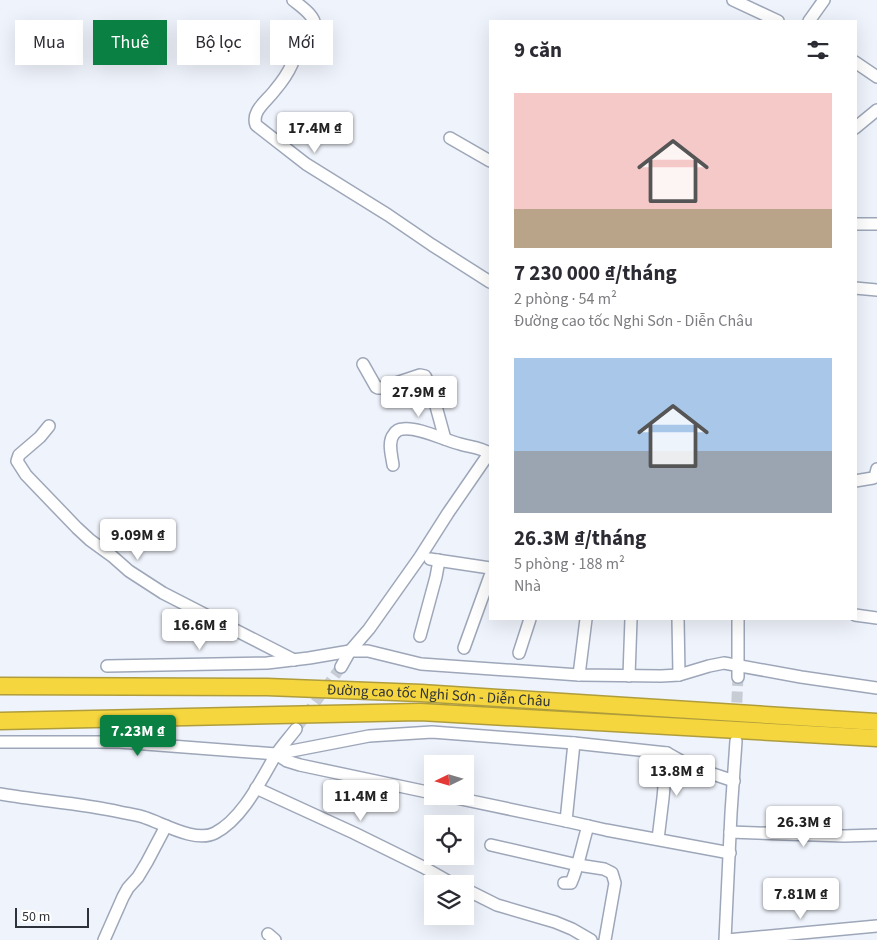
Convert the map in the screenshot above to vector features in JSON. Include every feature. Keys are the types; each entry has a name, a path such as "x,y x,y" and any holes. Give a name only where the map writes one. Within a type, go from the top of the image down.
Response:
{"highway":[{"name":"Đường cao tốc Nghi Sơn - Diễn Châu","path":"0,686 267,687 421,693 877,722"},
{"name":"Đường cao tốc Nghi Sơn - Diễn Châu","path":"0,721 420,712 877,738"}],"street":[{"path":"293,0 310,15 314,21 315,29 298,47 291,66 276,90 258,110 254,119 256,125 306,164 489,281"},
{"path":"733,0 776,20"},
{"path":"810,20 824,0"},
{"path":"857,63 877,77"},
{"path":"857,126 877,110"},
{"path":"450,138 489,160"},
{"path":"857,224 877,224"},
{"path":"857,288 877,290"},
{"path":"363,364 378,388 420,375 425,376 431,388 445,439"},
{"path":"49,426 19,456 18,461 26,475 77,528 128,571 163,593 294,660"},
{"path":"393,464 391,442 394,433 399,430 410,429 483,449 489,452"},
{"path":"341,667 350,651 369,629 420,557 489,454"},
{"path":"857,481 873,478 877,469"},
{"path":"420,557 489,568"},
{"path":"420,636 436,578 438,560"},
{"path":"464,648 489,579"},
{"path":"857,615 877,618"},
{"path":"519,654 530,620"},
{"path":"579,675 586,620"},
{"path":"629,676 631,620"},
{"path":"678,620 679,675"},
{"path":"738,620 738,677"},
{"path":"107,666 267,663 350,651 368,651 421,664 579,675 679,675 709,666 738,665 801,677 877,688"},
{"path":"0,794 99,807 145,818 186,833 206,836 215,833 234,818 246,804 276,754 296,729"},
{"path":"0,742 119,742 276,754 369,736 432,732 574,743 667,753 692,767 734,781"},
{"path":"736,741 726,940 877,926"},
{"path":"566,820 574,743"},
{"path":"658,839 667,753"},
{"path":"276,754 287,761 300,765 424,791"},
{"path":"256,788 361,836 437,875"},
{"path":"474,802 606,830 730,853"},
{"path":"104,940 123,897 138,877 166,826"},
{"path":"564,883 571,883 578,865 588,826"},
{"path":"730,832 877,835"},
{"path":"491,845 604,869 612,873 615,882 605,940"},
{"path":"474,893 497,904 555,922 572,929 588,939"}],"tunnel":[{"path":"296,729 341,667"},
{"path":"736,719 738,677"}]}
